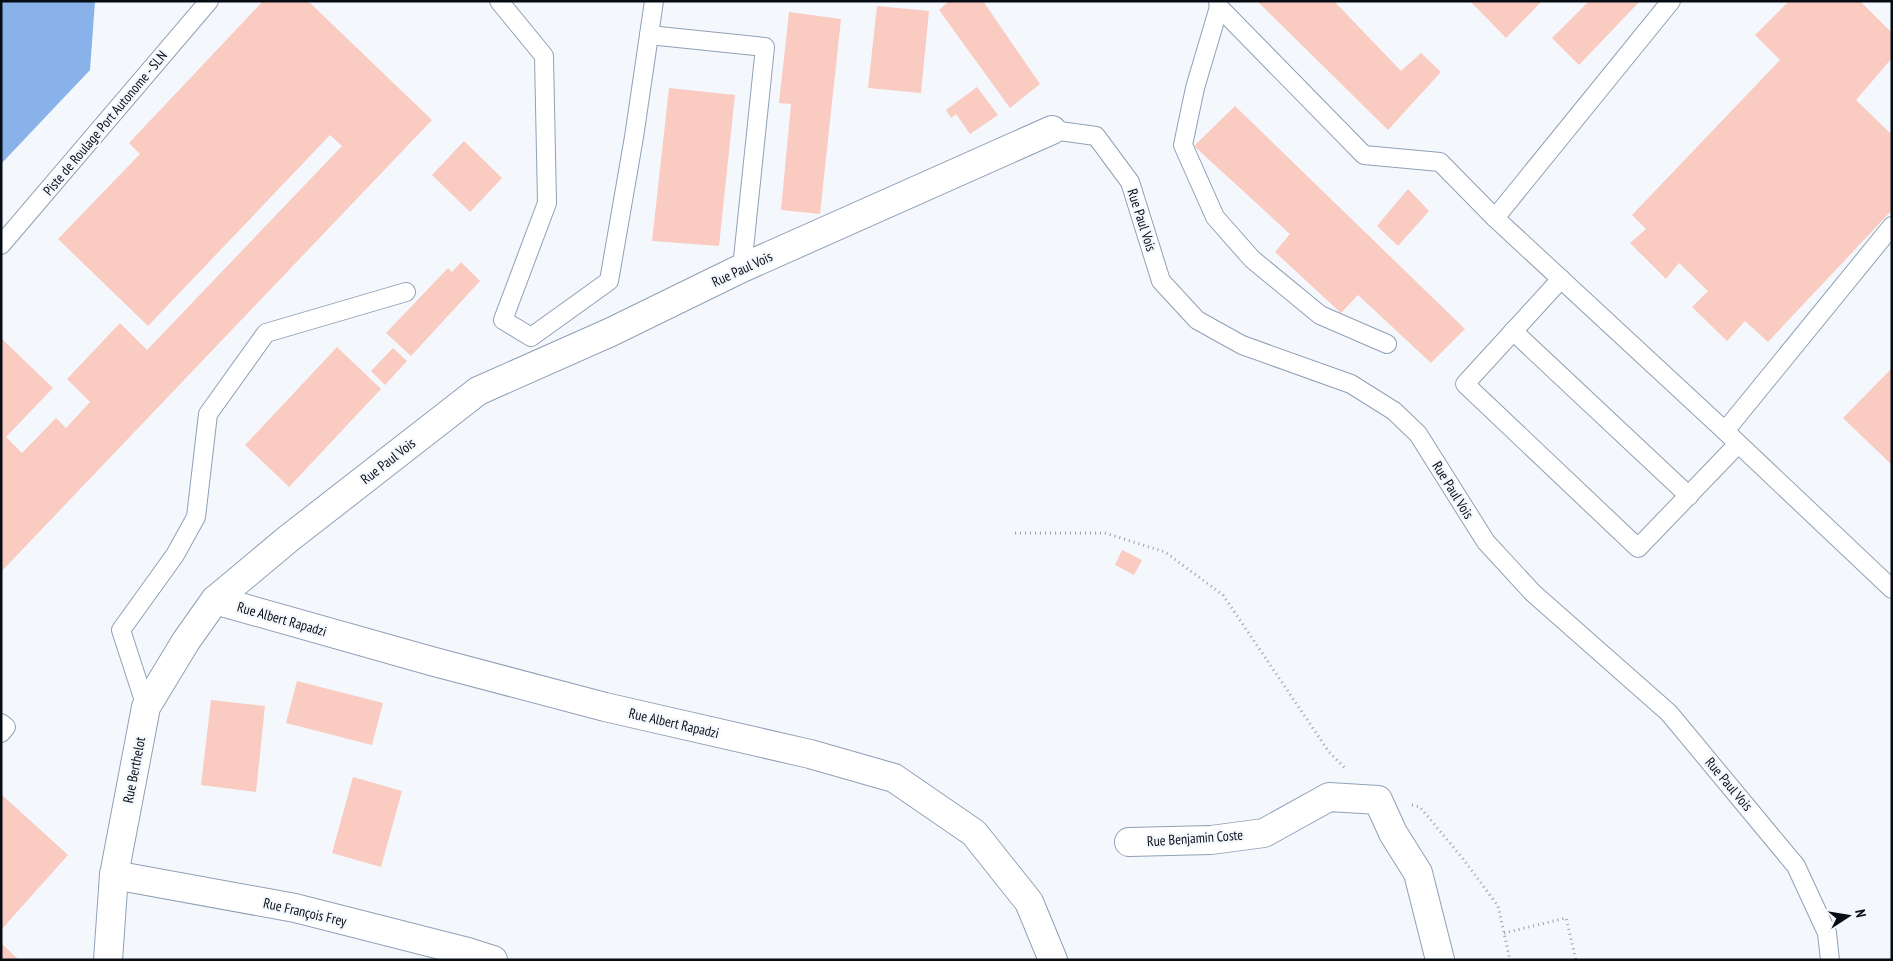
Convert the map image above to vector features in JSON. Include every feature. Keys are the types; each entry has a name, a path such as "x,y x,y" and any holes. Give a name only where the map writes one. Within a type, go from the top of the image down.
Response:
{"street":[{"name":"Rue Paul Vois","path":"216,600 288,540 478,391 612,332 742,268 1052,130"},
{"name":"Rue Berthelot","path":"108,960 114,876 146,707 186,641 216,600"},
{"name":"Rue Albert Rapadzi","path":"216,600 605,708 810,754 894,778 974,833 1029,902 1052,960"},
{"name":"Rue Benjamin Coste","path":"1129,842 1211,840 1264,833 1329,797 1378,800"},
{"path":"1378,800 1393,833 1418,873 1440,960"},
{"name":"Rue François Frey","path":"114,876 295,908 493,960"}],"lane":[{"name":"Piste de Roulage Port Autonome - SLN","path":"1,245 209,1"},
{"path":"499,1 544,56 547,203 503,320 531,337 609,281 654,1"},
{"path":"1495,218 1670,1"},
{"path":"1218,4 1364,155 1440,162 1495,218 1892,589"},
{"path":"1218,4 1195,88 1183,145 1215,217 1252,260 1320,315 1387,344"},
{"path":"649,36 764,47 742,268"},
{"name":"Rue Paul Vois","path":"1052,130 1096,136 1130,182 1162,281 1197,320 1242,345 1351,384 1394,411 1418,434 1486,542 1533,593 1669,713 1796,866 1827,933 1830,960"},
{"path":"1725,431 1892,226"},
{"path":"1561,279 1465,384 1638,548 1738,444"},
{"path":"146,707 121,630 175,555 196,517 208,414 266,334 406,292"},
{"path":"1513,331 1690,496"},
{"path":"1,723 6,728 1,732"}],"path":[{"path":"1015,533 1105,533 1165,552 1223,594 1329,752 1378,800 1420,807 1464,860 1498,906 1510,960"},
{"path":"1504,933 1566,918 1576,960"}],"water":[{"path":"1,1 95,1 90,70 1,164"}],"building":[{"path":"263,1 308,1 432,120 1,572 1,338 53,388 6,437 22,453 56,418 66,428 90,402 67,379 120,323 147,350 342,146 330,135 148,326 58,239 140,154 129,143"},
{"path":"949,1 983,1 1040,84 1010,108 939,10"},
{"path":"1257,1 1334,1 1401,71 1421,53 1441,72 1388,130"},
{"path":"1470,1 1542,1 1506,38"},
{"path":"1589,1 1640,1 1579,65 1552,38"},
{"path":"1789,1 1860,1 1892,33 1892,58 1856,100 1892,135 1892,210 1768,342 1745,321 1727,341 1692,307 1708,291 1679,263 1666,279 1630,243 1646,229 1632,215 1780,60 1755,35"},
{"path":"877,6 929,11 921,93 868,88"},
{"path":"789,12 841,19 820,214 781,210 791,104 779,103"},
{"path":"977,87 998,115 970,134 956,114 951,118 946,110"},
{"path":"669,88 735,95 719,246 652,241"},
{"path":"1235,106 1465,329 1431,363 1358,295 1341,313 1275,252 1290,234 1194,146"},
{"path":"464,141 502,178 470,212 432,175"},
{"path":"1408,189 1429,211 1398,246 1377,226"},
{"path":"461,262 480,281 411,356 386,333 448,268 452,272"},
{"path":"337,347 381,389 289,487 245,445"},
{"path":"393,348 407,361 385,385 371,371"},
{"path":"1892,368 1892,465 1843,418"},
{"path":"1122,550 1142,560 1134,575 1115,565"},
{"path":"297,681 383,703 372,745 286,723"},
{"path":"211,700 265,706 256,792 201,785"},
{"path":"353,777 402,791 381,867 332,853"},
{"path":"1,794 68,855 1,930"},
{"path":"1,943 19,960 1,960"}]}
